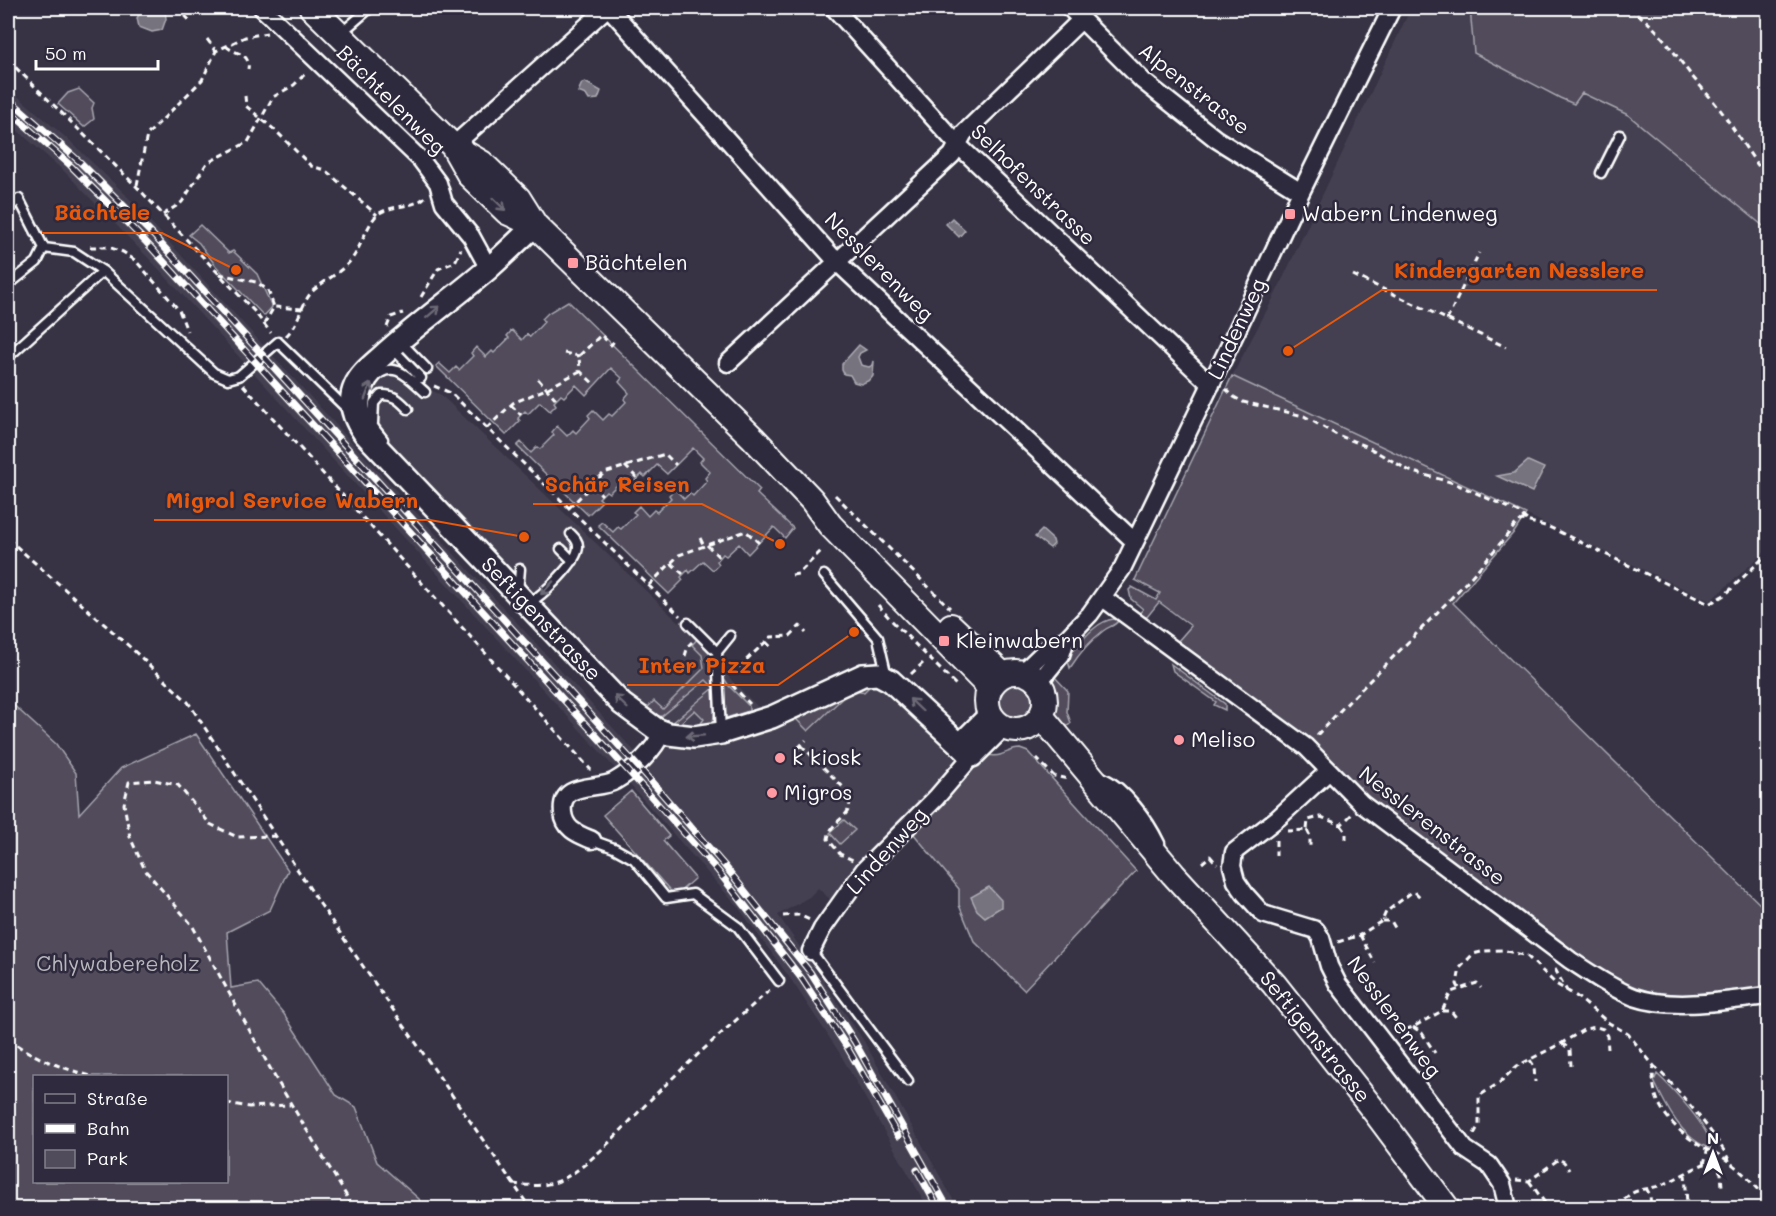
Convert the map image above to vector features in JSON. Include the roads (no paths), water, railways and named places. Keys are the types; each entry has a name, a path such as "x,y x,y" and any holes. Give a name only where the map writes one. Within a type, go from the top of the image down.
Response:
{"main road":[{"path":"312,8 453,146 482,163 518,198 535,225 750,435 812,500 830,525 1014,680 1045,699 1035,722 1011,729 996,720 988,706 1014,680"},
{"name":"Seftigenstrasse","path":"1035,722 1083,766 1173,874 1274,984 1376,1113 1447,1209"},
{"name":"Seftigenstrasse","path":"1035,722 1131,843 1173,874"}],"street":[{"name":"Bächtelenweg","path":"262,8 422,160 438,183 444,203 471,236 489,268"},
{"path":"453,146 608,8"},
{"name":"Nesslerenweg","path":"608,8 838,263 1134,541"},
{"name":"Selhofenstrasse","path":"834,8 958,145 1213,380"},
{"name":"Lindenweg","path":"1014,680 1061,655 1066,639 1103,598 1122,569 1391,8"},
{"path":"728,363 952,155 964,133 1075,14"},
{"name":"Alpenstrasse","path":"1075,14 1143,81 1216,139 1301,192"},
{"path":"353,415 351,399 355,385 365,372 489,268 535,225"},
{"name":"Seftigenstrasse","path":"353,415 364,433 426,495 622,705 663,731 681,736 721,733 772,717 863,675 878,674 887,678"},
{"name":"Nesslerenstrasse","path":"1103,598 1306,747 1362,804 1570,960 1602,981 1635,997 1664,1003 1768,996"},
{"path":"887,678 966,751"},
{"name":"Lindenweg","path":"811,951 822,929 869,866 936,798 966,751 996,720"},
{"path":"592,840 575,832 565,821 563,808 569,794 582,787 612,783 657,744 663,731"},
{"name":"Nesslerenweg","path":"1329,771 1278,818 1234,852 1232,867 1236,881 1263,914 1316,930 1338,984 1465,1149 1489,1165 1502,1184 1509,1209"}],"lane":[{"path":"340,34 370,8"},
{"path":"1601,173 1620,135"},
{"path":"8,209 19,199 44,248"},
{"path":"44,248 74,252 103,271 214,373 222,377 235,378 278,342 353,415"},
{"path":"8,285 37,262 44,248"},
{"path":"8,357 103,271"},
{"path":"396,344 427,369"},
{"path":"396,344 421,378"},
{"path":"390,446 373,426 366,412 365,400 370,383 381,374 392,370 399,372 425,392"},
{"path":"373,426 373,408 378,397 385,394 392,396 408,409"},
{"path":"414,471 426,495"},
{"path":"520,569 523,600 540,596 573,561 579,547 572,534"},
{"path":"561,549 573,561"},
{"path":"824,575 878,638 887,678"},
{"path":"688,623 717,652 721,733"},
{"path":"717,652 730,636"},
{"path":"592,840 614,848 634,860 666,898 693,894 738,927 779,981"},
{"path":"811,951 908,1081"}],"railway":[{"path":"8,98 80,162 153,235 643,772 724,865 810,972 854,1041 948,1208"},
{"path":"8,110 70,165 145,241 718,871 802,979 847,1047 898,1136"},
{"path":"917,1170 938,1208"}],"place":[{"name":"Wabern Lindenweg","path":"1290,214"},
{"name":"Bächtelen","path":"573,263"},
{"name":"Bächtele","path":"236,270"},
{"name":"Kindergarten Nesslere","path":"1288,351"},
{"name":"Migrol Service Wabern","path":"524,537"},
{"name":"Schär Reisen","path":"780,544"},
{"name":"Inter Pizza","path":"854,632"},
{"name":"Kleinwabern","path":"944,641"},
{"name":"Meliso","path":"1179,740"},
{"name":"k kiosk","path":"780,758"},
{"name":"Migros","path":"772,793"}],"park label":[{"name":"Chlywabereholz","path":"118,964"}]}
